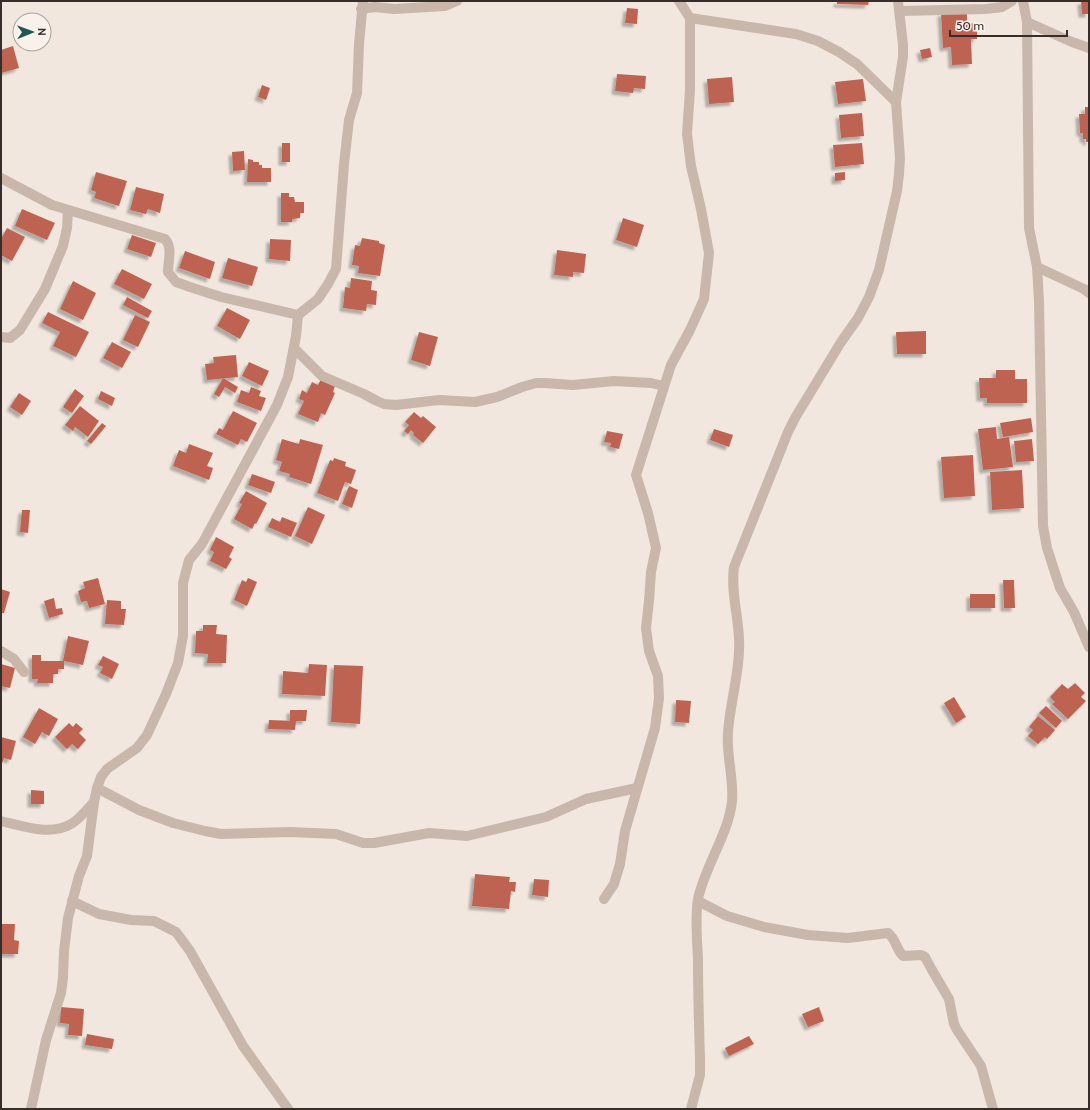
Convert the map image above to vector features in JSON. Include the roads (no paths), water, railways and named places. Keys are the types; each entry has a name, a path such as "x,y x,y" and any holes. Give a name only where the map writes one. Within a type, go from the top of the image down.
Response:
{"street":[{"path":"31,1109 46,1040 61,993 68,918 87,856 97,788 101,777 107,768 137,748 147,735 156,718 179,656 183,636 183,583 189,560 202,544 277,405 288,377 294,348 298,316 318,299 336,269 349,120 357,93 362,5 394,9 445,6 457,1"},
{"path":"604,899 614,884 620,864 625,831 655,728 659,698 658,676 649,651 646,628 650,601 651,572 656,548 648,513 636,475 671,365 690,330 704,299 708,253 701,209 691,166 687,134 690,90 690,18 679,1"},
{"path":"691,1109 700,1075 697,938 698,901 702,883 724,830 732,804 727,747 739,651 738,623 733,587 734,567 790,428 840,342 858,318 869,297 879,270 897,191 899,174 900,158 896,102 903,57 903,45 899,6 986,9 1002,7 1012,1"},
{"path":"1023,1 1027,22 1030,228 1037,267 1039,302 1043,526 1047,548 1060,588 1074,612 1089,647"},
{"path":"690,18 796,34 818,41 857,64 896,102"},
{"path":"1027,22 1089,48"},
{"path":"1,178 52,205 165,239 169,245 170,252 168,272 176,282 221,297 298,316"},
{"path":"1,337 10,338 20,330 45,289 63,246 67,228 68,210"},
{"path":"1037,267 1084,289 1089,293"},
{"path":"294,348 322,376 384,404 396,405 438,400 481,401 497,397 522,387 540,383 573,385 614,381 651,383 664,386"},
{"path":"1,651 14,660 24,672"},
{"path":"97,788 139,810 173,823 205,831 221,834 290,832 336,834 363,842 374,843 429,833 467,836 546,817 586,799 637,788"},
{"path":"1,821 43,829 58,829 71,824 94,802"},
{"path":"72,901 99,914 131,920 154,921 176,932 190,950 243,1046 288,1109"},
{"path":"698,901 727,916 764,927 808,935 848,938 888,933 892,936 899,952 903,956 922,955 925,957 949,999 954,1024 957,1030 981,1066 993,1109"}]}
